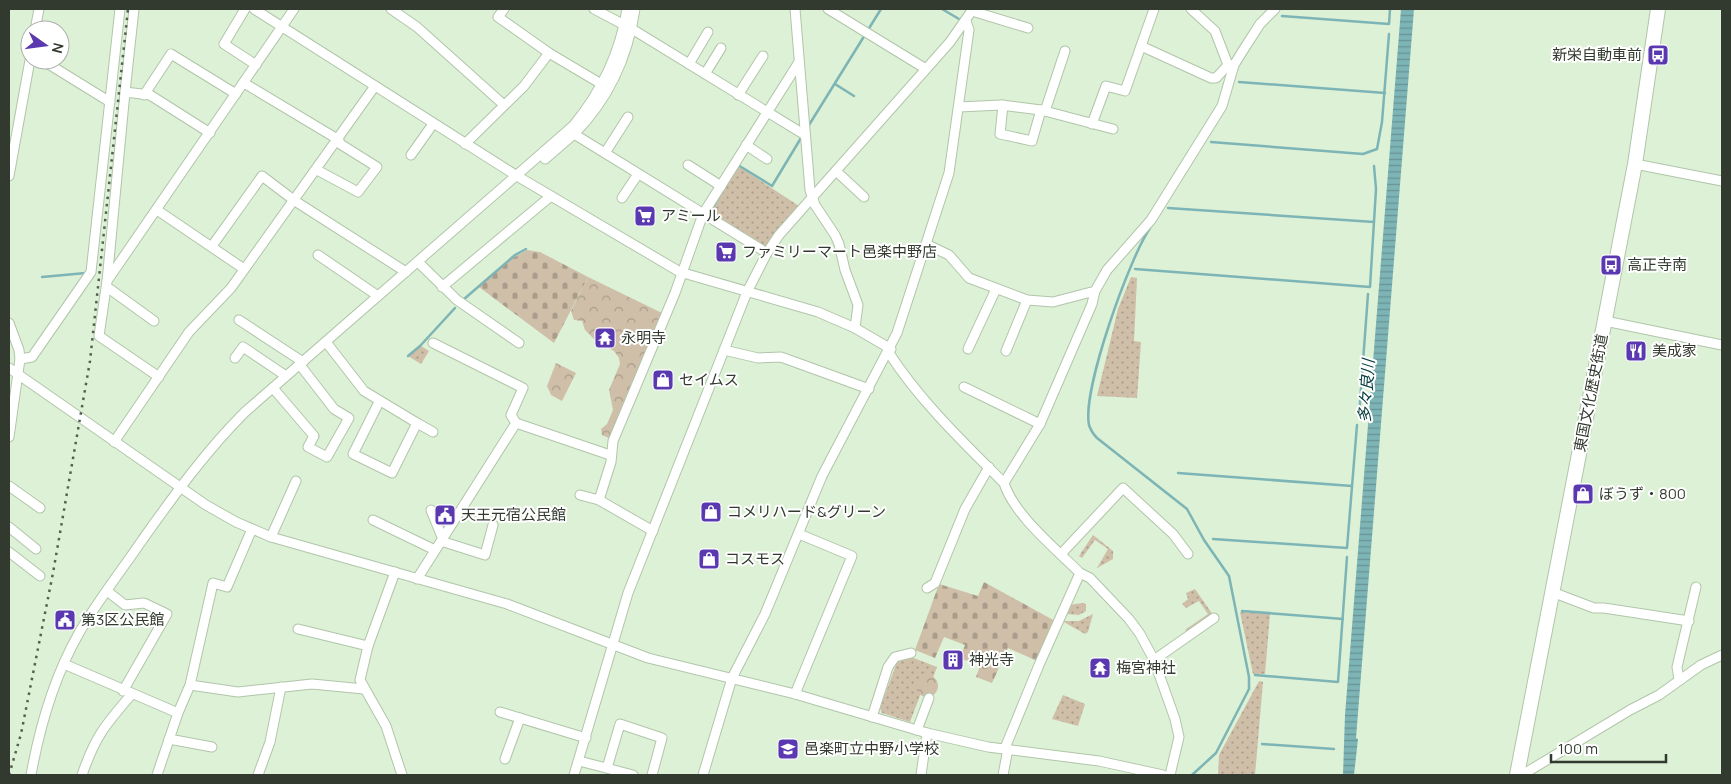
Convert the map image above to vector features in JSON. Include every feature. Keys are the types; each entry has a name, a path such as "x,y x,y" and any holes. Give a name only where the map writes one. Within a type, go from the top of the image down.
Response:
{"highway":[{"name":"東国文化歴史街道","path":"1517,775 1635,164 1658,9"}],"street":[{"path":"134,9 107,284 99,336 159,377"},
{"path":"245,9 224,44 256,65"},
{"path":"254,9 465,144 680,272 818,312 855,328 890,351 903,374 925,400 1004,483 1007,493 1020,512 1080,573 1090,578 1140,634 1154,660 1175,719 1179,738 1170,775"},
{"path":"107,284 294,9"},
{"path":"391,9 417,27 504,106"},
{"path":"504,9 498,17 549,53 603,85"},
{"path":"594,9 805,135"},
{"path":"31,775 46,709 79,633 106,591 180,486 220,437 286,376 573,126 603,85 622,37 628,28 627,9"},
{"path":"545,159 574,134 592,115 609,89 623,60 628,28 635,9"},
{"path":"795,9 808,180 813,199 839,244 845,270 858,305 855,328"},
{"path":"828,9 926,69"},
{"path":"1092,124 1106,86 1125,91 1154,9"},
{"path":"1004,483 1040,424 1092,304 1095,290 1106,270 1151,220 1222,106 1231,65 1215,31 1191,9"},
{"path":"1141,46 1211,78 1216,78 1231,65 1260,24 1275,9"},
{"path":"20,359 32,357 91,272 119,10"},
{"path":"574,775 628,593 747,292 767,253 779,235 813,199 926,69 966,21 972,10 1028,28"},
{"path":"703,775 732,678 765,614 822,476 890,351 949,172 969,30 966,21"},
{"path":"689,64 708,32"},
{"path":"705,74 721,48"},
{"path":"1003,105 1000,134 1032,141 1065,51"},
{"path":"465,144 524,86 549,53"},
{"path":"144,94 171,54 236,94"},
{"path":"738,95 763,56"},
{"path":"599,500 611,462 610,455 613,442 675,293 680,272 703,214 799,62"},
{"path":"9,176 12,140 28,70"},
{"path":"58,70 110,102"},
{"path":"244,83 377,167 358,192 317,170"},
{"path":"114,442 189,332 231,288 338,141 375,86"},
{"path":"125,92 150,95 210,133"},
{"path":"958,107 1003,105 1043,110 1113,129"},
{"path":"605,153 628,117"},
{"path":"411,154 433,124"},
{"path":"574,134 767,253"},
{"path":"746,145 767,159"},
{"path":"1635,164 1722,181"},
{"path":"688,165 721,186"},
{"path":"836,171 864,197"},
{"path":"622,198 638,174"},
{"path":"212,246 262,176 295,201 406,272"},
{"path":"442,287 551,196"},
{"path":"157,210 244,269"},
{"path":"926,244 950,255 969,278 1027,300 1053,302 1095,290"},
{"path":"318,255 378,296"},
{"path":"418,262 442,287 475,314 519,343"},
{"path":"107,284 154,321"},
{"path":"968,349 996,289"},
{"path":"1006,351 1027,300"},
{"path":"239,320 301,363 334,409 349,418 327,458 308,447 314,436 273,388"},
{"path":"1605,321 1722,345"},
{"path":"9,324 19,350 20,359 12,371 9,437"},
{"path":"326,342 364,392 433,432"},
{"path":"433,343 523,388 511,415 516,423 610,455"},
{"path":"235,358 243,347 286,376"},
{"path":"724,350 758,358 782,357 869,390"},
{"path":"12,371 221,514 272,537 507,604 648,658 795,694 927,733 1006,749 1098,761 1164,775"},
{"path":"964,387 1040,424"},
{"path":"379,402 353,454 392,473 417,423"},
{"path":"417,579 516,423"},
{"path":"927,588 935,583 965,509 989,468"},
{"path":"272,537 296,481"},
{"path":"9,486 40,508"},
{"path":"1061,554 1123,488 1173,534 1188,554"},
{"path":"580,495 599,500 653,531"},
{"path":"431,510 442,540 448,544 485,555 493,525"},
{"path":"373,520 435,550"},
{"path":"9,528 36,549"},
{"path":"157,775 190,685 213,583 227,587 252,529"},
{"path":"795,694 852,556 799,534"},
{"path":"9,552 40,576"},
{"path":"394,572 368,646 360,680 386,726 402,775"},
{"path":"1003,775 1006,749 1038,665 1080,573"},
{"path":"1676,686 1677,668 1696,587"},
{"path":"106,591 125,605 144,602 167,614 123,691"},
{"path":"1552,592 1594,608 1689,621"},
{"path":"1154,660 1214,618"},
{"path":"298,629 368,646"},
{"path":"872,717 888,666 895,657 911,653"},
{"path":"1522,775 1676,686 1701,664 1722,655"},
{"path":"64,664 178,714"},
{"path":"190,685 238,692 312,684 364,689"},
{"path":"258,775 270,742 281,687"},
{"path":"82,775 92,745 104,726 132,695"},
{"path":"917,730 929,698"},
{"path":"500,712 586,738"},
{"path":"504,759 520,718"},
{"path":"607,768 620,724 662,738 652,775"},
{"path":"920,775 927,733"},
{"path":"169,739 212,747"},
{"path":"579,761 633,775"}],"green space":[{"path":"738,166 799,206 776,232 764,250 709,216"},
{"path":"527,250 540,252 588,277 554,343 479,287 511,259"},
{"path":"588,277 662,313 611,439 602,435 601,429 607,424 613,410 609,390 620,364 619,358 614,351 597,342 585,330 582,321 574,320 571,311"},
{"path":"1131,277 1137,278 1134,341 1141,342 1137,398 1097,396 1118,309"},
{"path":"421,346 429,351 421,364 408,356"},
{"path":"556,363 576,373 562,401 551,395 547,386"},
{"path":"1093,535 1113,551 1113,559 1097,568 1108,549 1095,540 1082,558 1079,556"},
{"path":"984,582 1055,621 1037,661 1008,648 992,683 976,677 980,666 960,658 965,645 944,637 935,658 915,650 939,584 978,596"},
{"path":"1195,589 1213,615 1188,633 1185,630 1208,614 1199,601 1186,608 1182,604 1188,599 1186,593"},
{"path":"1086,604 1086,611 1079,615 1067,614 1065,610 1068,605"},
{"path":"1240,612 1270,614 1265,674 1253,674"},
{"path":"1093,614 1088,632 1085,634 1062,621 1079,621"},
{"path":"911,657 937,667 930,686 924,685 910,722 882,713 880,708 897,662"},
{"path":"927,675 935,678 938,686 935,694 927,697 919,694 916,686 919,678"},
{"path":"1259,681 1263,682 1255,775 1218,775 1219,755"},
{"path":"1063,695 1085,704 1078,726 1052,719"}],"water":[{"path":"1401,9 1414,9 1356,738 1358,739 1354,775 1343,775 1345,715"}],"waterway":[{"path":"809,125 881,9"},
{"path":"942,9 959,19"},
{"path":"1282,16 1389,24 1390,9"},
{"path":"1211,142 1363,154 1377,149 1382,122 1389,34"},
{"path":"1239,82 1385,93"},
{"path":"835,84 854,96"},
{"path":"738,165 772,186 801,138"},
{"path":"1135,269 1370,287 1376,189 1374,166"},
{"path":"709,214 720,195"},
{"path":"1168,208 1374,222"},
{"path":"1150,228 1131,267 1109,325 1093,384 1089,408 1089,425 1097,438 1187,509 1204,540 1229,576 1249,677 1249,689 1216,753 1192,775"},
{"path":"463,300 515,255 526,249"},
{"path":"42,277 86,273"},
{"name":"多々良川","path":"1359,416 1368,294"},
{"path":"408,356 420,346 455,308"},
{"name":"多々良川","path":"1213,539 1347,548 1357,425"},
{"path":"1178,473 1352,486"},
{"path":"1255,675 1338,682 1347,557"},
{"path":"1242,611 1343,619"},
{"path":"1262,744 1334,749"}],"railway":[{"path":"9,775 21,734 53,573 90,361 128,9"}],"place":[{"name":"新栄自動車前","path":"1658,55"},
{"name":"アミール","path":"645,216"},
{"name":"ファミリーマート邑楽中野店","path":"726,252"},
{"name":"高正寺南","path":"1611,265"},
{"name":"永明寺","path":"605,338"},
{"name":"美成家","path":"1636,351"},
{"name":"セイムス","path":"663,380"},
{"name":"ぼうず・800","path":"1583,494"},
{"name":"コメリハード&グリーン","path":"711,512"},
{"name":"天王元宿公民館","path":"445,515"},
{"name":"コスモス","path":"709,559"},
{"name":"第3区公民館","path":"65,620"},
{"name":"神光寺","path":"953,660"},
{"name":"梅宮神社","path":"1100,668"},
{"name":"邑楽町立中野小学校","path":"788,749"}]}
